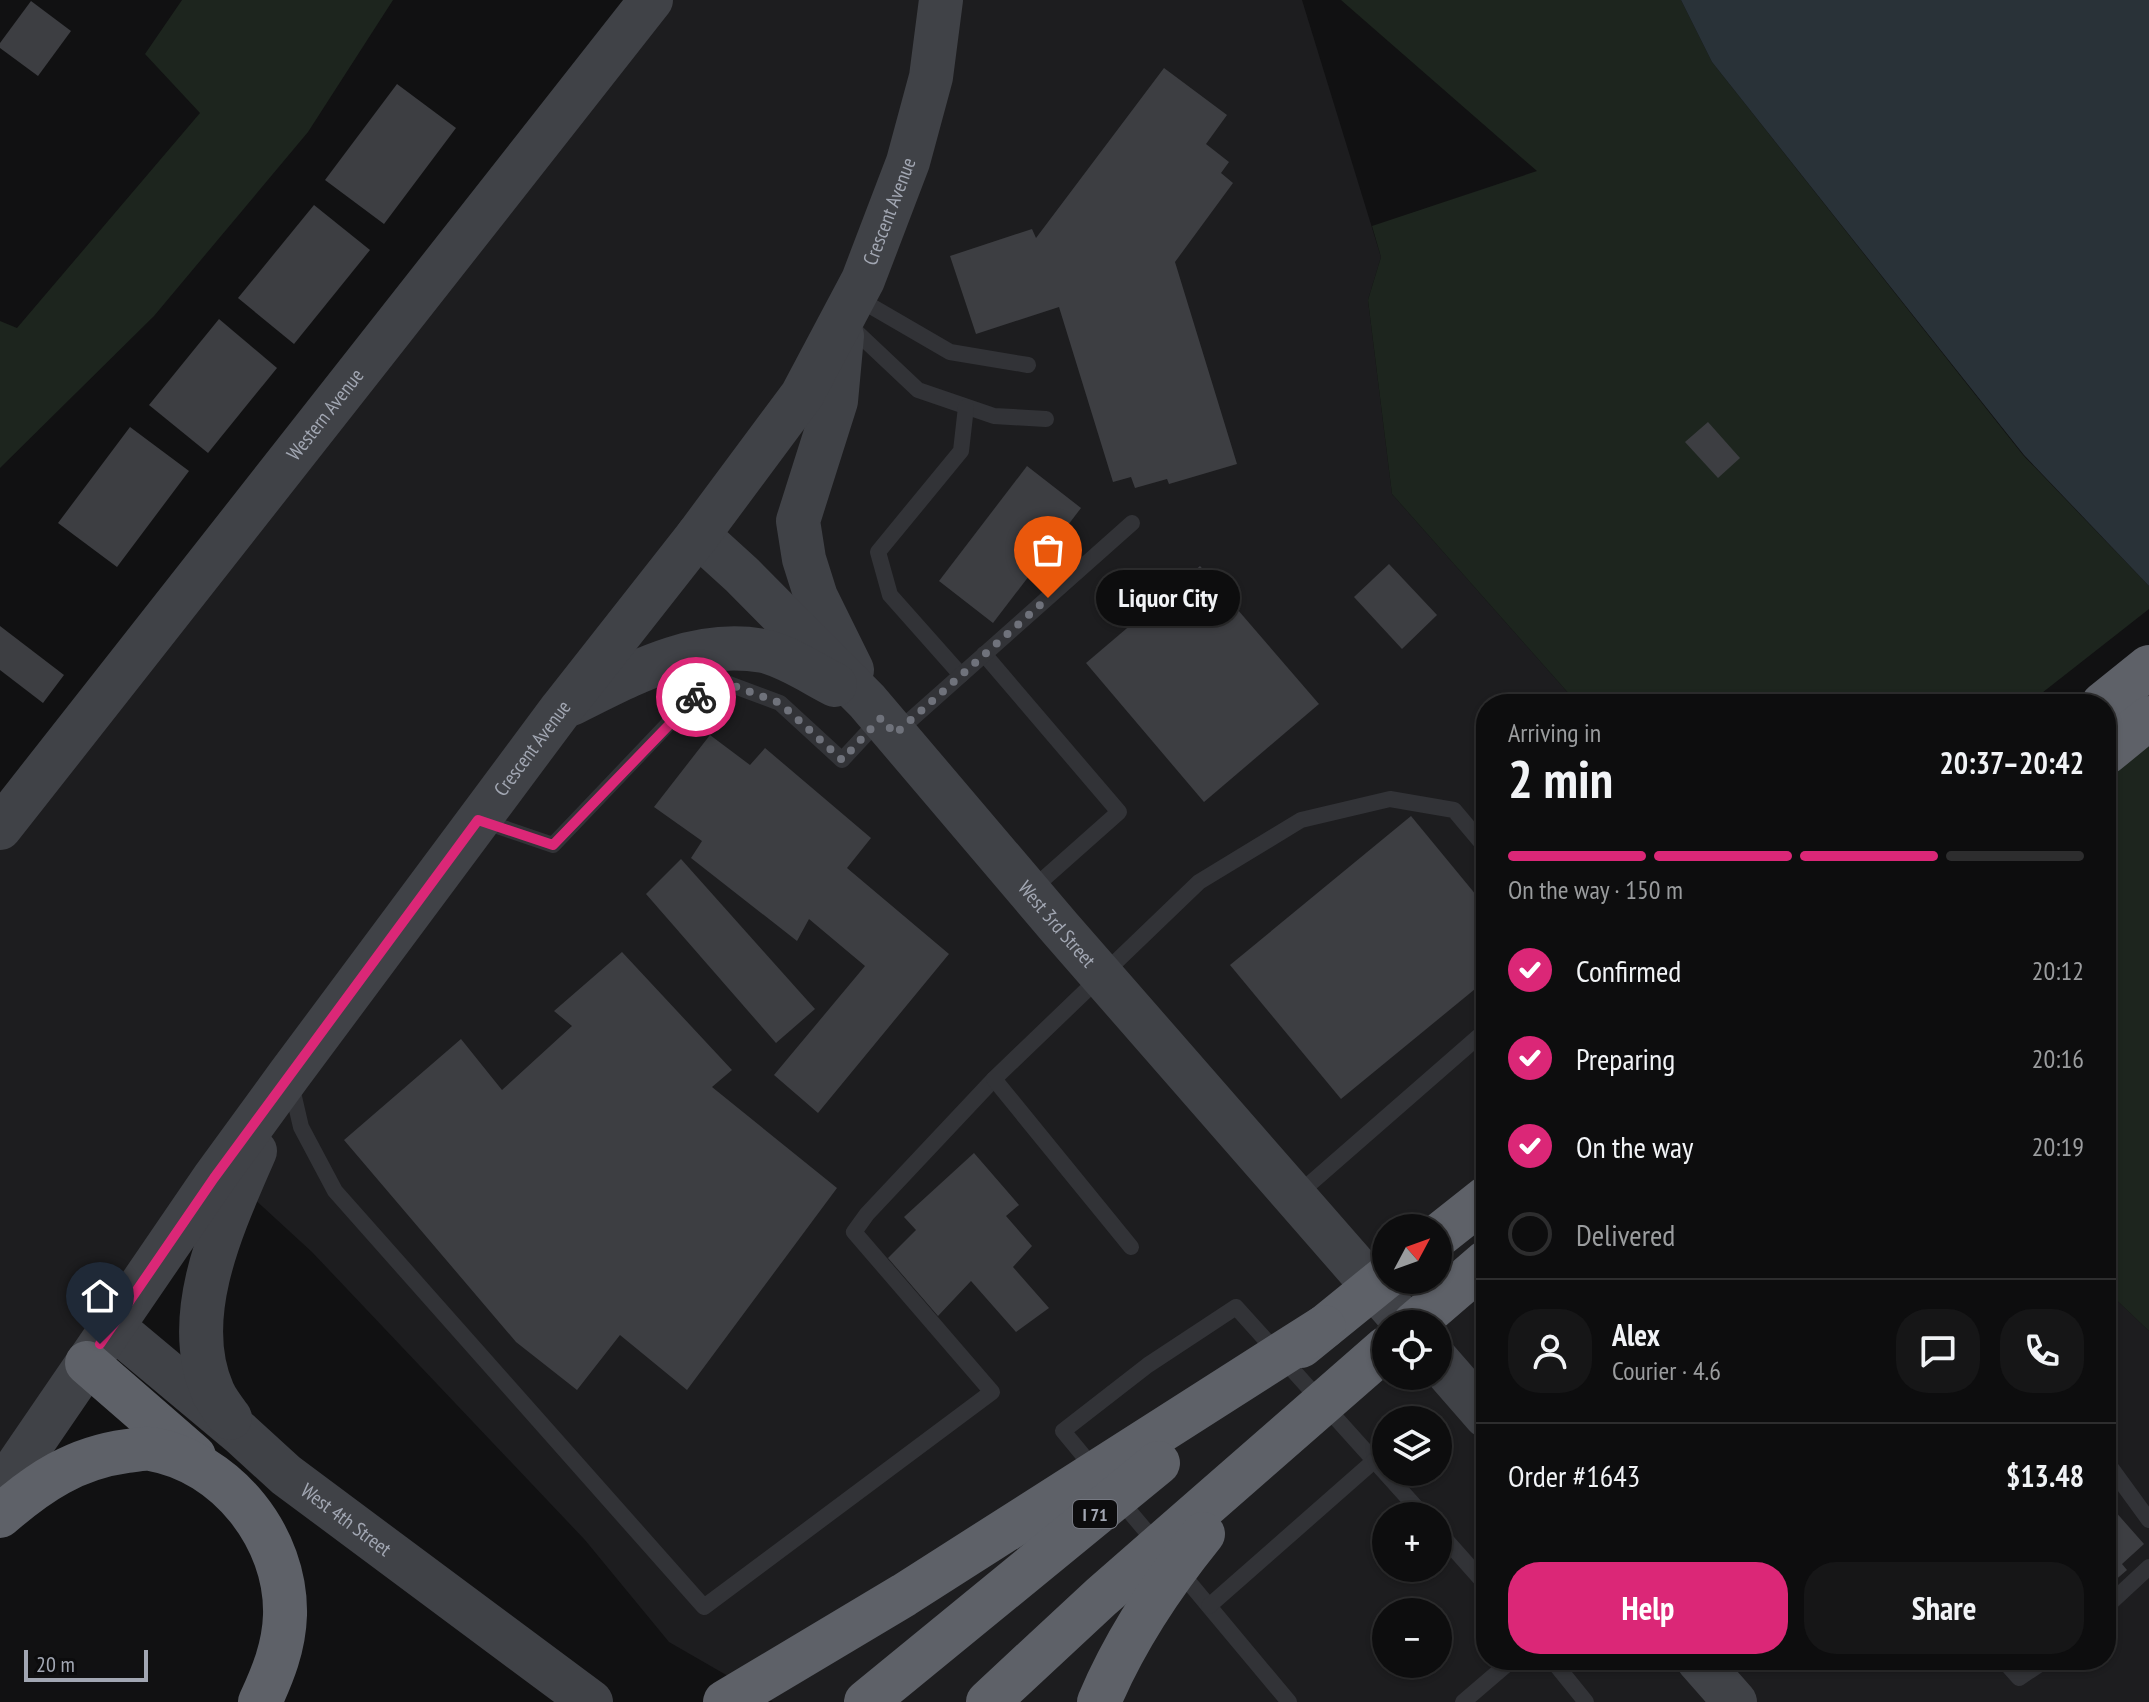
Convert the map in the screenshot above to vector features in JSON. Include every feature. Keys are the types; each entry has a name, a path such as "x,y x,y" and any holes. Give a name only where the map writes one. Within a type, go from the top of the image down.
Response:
{"highway":[{"path":"2115,694 2149,667"},
{"path":"2116,745 2149,718"},
{"path":"1452,1225 1476,1206"},
{"path":"1430,1310 1476,1271"},
{"name":"I 71","path":"866,1702 1372,1288"},
{"path":"725,1702 904,1595 1324,1327"},
{"path":"988,1702 1101,1597 1372,1360"},
{"path":"87,1363 232,1489 262,1527 280,1573 285,1614 279,1660 260,1702"},
{"path":"1099,1702 1114,1665 1148,1606 1227,1504 1308,1415"},
{"path":"0,1516 54,1474 101,1454 149,1448 189,1461 232,1489"}],"main road":[{"name":"Western Avenue","path":"0,828 651,0"},
{"name":"Crescent Avenue","path":"0,1491 289,1075 562,708 698,535 802,395 849,308 908,162 931,77 941,0"},
{"path":"849,308 836,401 798,521 804,559 816,597 881,717"},
{"name":"West 3rd Street","path":"698,535 742,575 881,717 1029,892 1394,1310"},
{"path":"562,708 650,665 705,652 738,649 766,652 881,717"},
{"path":"240,1433 213,1393 203,1357 202,1306 213,1252 289,1075"},
{"name":"West 4th Street","path":"112,1326 286,1475 591,1702"},
{"path":"1452,1377 1476,1405"},
{"path":"1707,1670 1735,1702"}],"lane":[{"path":"849,308 950,352 1028,365"},
{"path":"849,308 918,390 994,416 1046,419"},
{"path":"961,675 890,595 878,552 961,451 966,407"},
{"path":"478,820 553,845 692,699 729,684 780,703 842,760 881,717 961,675 1132,523"},
{"path":"984,654 1119,812 1029,892"},
{"path":"289,1075 301,1127 335,1191 704,1607 992,1392 854,1232 867,1214 994,1079 1199,882 1301,820 1390,799 1454,810 1476,836"},
{"path":"1295,1197 1476,1039"},
{"path":"994,1079 1131,1247"},
{"path":"1289,1702 1063,1431 1148,1365 1236,1307 1372,1457"},
{"path":"1209,1606 1372,1463"},
{"path":"2116,1475 2149,1520"},
{"path":"1398,1486 1412,1502"},
{"path":"1452,1547 1476,1574"},
{"path":"2116,1598 2149,1567"},
{"path":"1463,1702 1500,1670"},
{"path":"1560,1670 1586,1702"},
{"path":"2012,1670 2019,1678 2031,1670"}],"shaded area":[{"path":"182,0 393,0 308,132 154,316 0,468 0,321 17,328 200,113 145,54"},
{"path":"651,0 1302,0 1381,257 1368,300 1392,494 1569,694 1476,694 1476,1670 2116,1670 2116,1300 2149,1331 2149,1702 773,1702 669,1642 585,1540 312,1252 240,1186 0,1491 0,828"},
{"path":"1341,0 1681,0 1712,62 2023,455 2149,586 2149,609 2041,694 1569,694 1392,494 1368,300 1381,257 1372,226 1537,171"},
{"path":"1681,0 2149,0 2149,586 2024,455 1712,62"},
{"path":"2149,742 2149,1331 2116,1300 2116,768"}],"building":[{"path":"31,1 71,31 38,76 0,48 0,43"},
{"path":"1164,68 1227,115 1206,144 1229,162 1221,173 1233,183 1175,262 1237,464 1169,484 1167,479 1135,488 1131,477 1113,482 1059,307 976,334 950,256 1032,229 1036,238"},
{"path":"397,84 456,128 384,224 325,180"},
{"path":"314,205 370,250 294,344 238,298"},
{"path":"219,319 277,368 208,453 149,405"},
{"path":"1708,422 1740,458 1718,478 1685,442"},
{"path":"130,427 189,471 117,567 58,523"},
{"path":"1027,466 1081,508 993,623 939,581"},
{"path":"1389,564 1437,615 1402,649 1354,597"},
{"path":"1200,566 1319,704 1204,802 1086,663"},
{"path":"0,626 64,675 43,703 0,670"},
{"path":"710,735 750,765 765,748 871,838 847,868 949,954 818,1113 774,1075 865,966 809,919 797,941 691,858 702,841 654,807"},
{"path":"1411,816 1476,895 1476,988 1341,1099 1230,965"},
{"path":"681,859 815,1009 776,1043 646,894"},
{"path":"622,952 732,1070 712,1087 837,1188 687,1390 620,1335 577,1390 516,1342 344,1140 461,1039 502,1090 572,1026 554,1011"},
{"path":"974,1153 1019,1205 1006,1216 1032,1246 1013,1267 1049,1308 1016,1332 971,1281 938,1316 888,1258 916,1230 904,1217"},
{"path":"2116,1512 2144,1544 2122,1564 2127,1570 2116,1579"}],"way so far":[{"path":"696,697 729,684 780,703 842,760 881,718 895,734 1048,598"}],"place":[{"name":"Liquor City","path":"1048,598"}],"route":[{"path":"100,1344 214,1178 478,820 553,845 696,697"}]}
